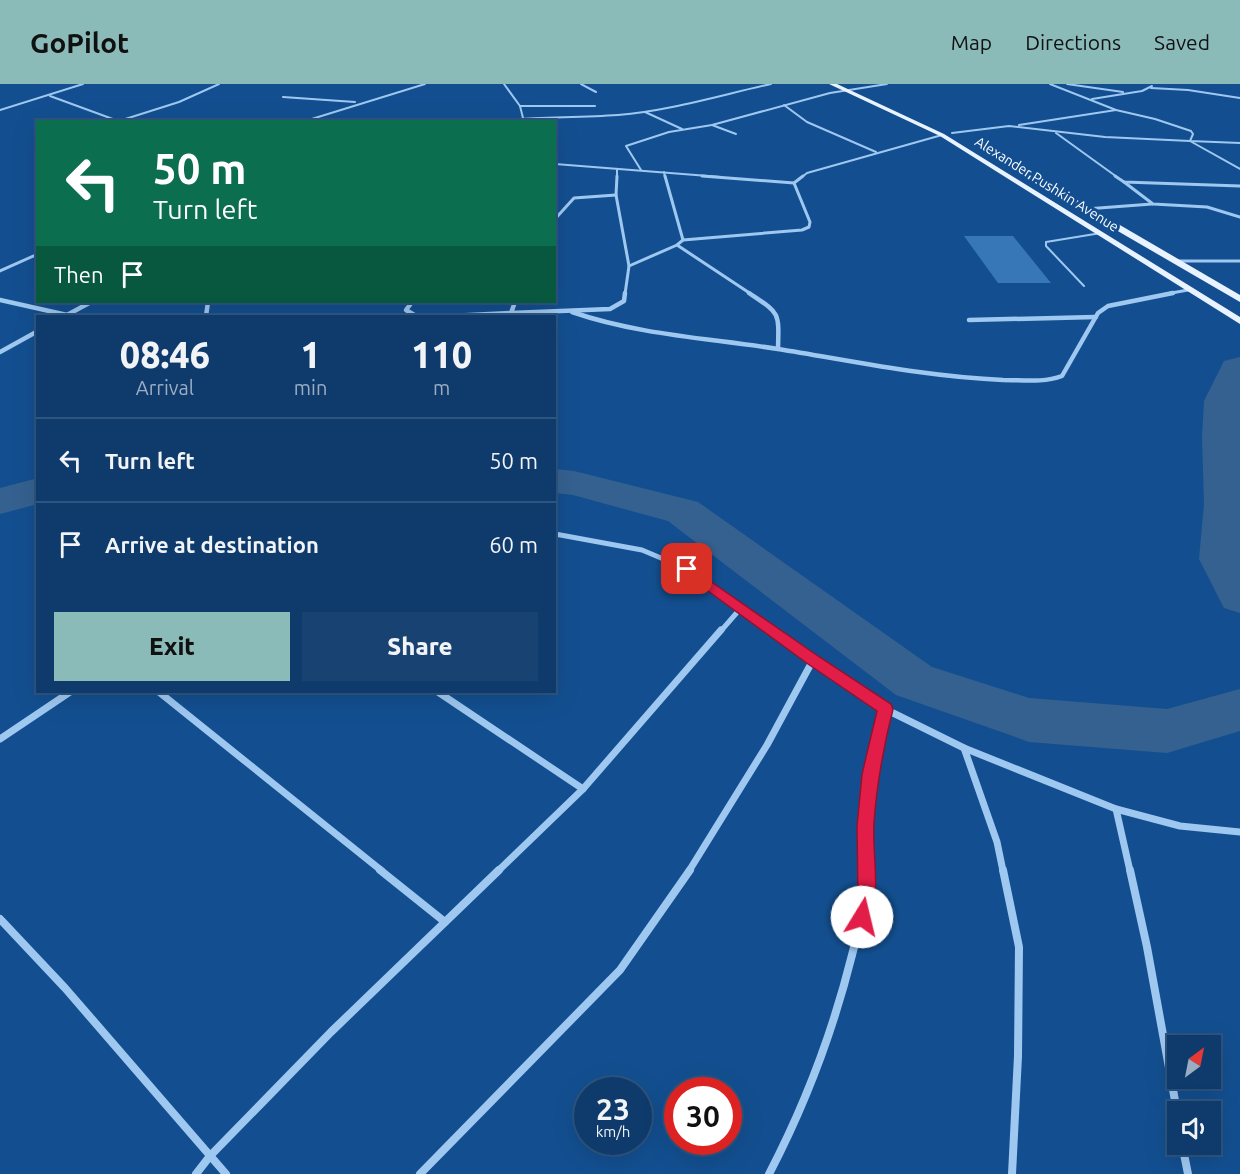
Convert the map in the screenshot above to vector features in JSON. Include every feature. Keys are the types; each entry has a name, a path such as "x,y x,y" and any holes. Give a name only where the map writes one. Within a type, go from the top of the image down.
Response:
{"main road":[{"name":"Alexander Pushkin Avenue","path":"832,84 857,88 984,150"},
{"name":"Alexander Pushkin Avenue","path":"846,87 942,135 1240,321"},
{"name":"Alexander Pushkin Avenue","path":"994,156 1240,299"}],"street":[{"path":"64,84 75,87"},
{"path":"0,110 82,84"},
{"path":"123,120 179,102 219,84"},
{"path":"308,120 425,84"},
{"path":"504,84 520,106 524,120"},
{"path":"581,84 596,92"},
{"path":"498,120 645,112 771,84"},
{"path":"857,88 887,84"},
{"path":"1050,84 1116,110 1155,118 1191,131 1193,134 1191,141"},
{"path":"1067,84 1129,93"},
{"path":"1151,88 1155,84"},
{"path":"640,170 626,146 661,134 712,125 846,87"},
{"path":"1090,99 1151,88 1188,90 1240,98"},
{"path":"49,96 117,120"},
{"path":"283,97 362,103"},
{"path":"784,105 807,122 876,152"},
{"path":"520,106 595,106"},
{"path":"952,133 1116,110"},
{"path":"645,112 684,129"},
{"path":"712,125 736,134"},
{"path":"1009,126 1055,132 1240,143"},
{"path":"1055,132 1153,204"},
{"path":"556,164 794,183 807,173 942,135"},
{"path":"1191,141 1240,169"},
{"path":"469,315 610,309 624,301 629,266 616,195 617,169"},
{"path":"664,172 683,240"},
{"path":"1124,182 1240,186"},
{"path":"629,266 677,245 683,240 802,230 809,227 810,222 794,183"},
{"path":"556,218 574,198 616,195"},
{"path":"1086,209 1153,204 1207,207 1240,217"},
{"path":"677,245 774,310 779,318 777,349"},
{"path":"0,272 36,255"},
{"path":"1177,261 1240,261"},
{"path":"572,312 609,325 637,331 777,349 885,368 1000,380 1049,380 1062,376 1096,317 1108,306 1188,290"},
{"path":"0,300 61,315"},
{"path":"67,315 89,303"},
{"path":"411,303 406,310 411,315"},
{"path":"510,313 515,303"},
{"path":"969,320 1096,317"},
{"path":"0,352 36,332"},
{"path":"556,534 642,550 687,569 885,709 964,748 1116,808 1180,826 1240,832"},
{"path":"196,1174 210,1156 331,1032 583,789 741,609"},
{"path":"420,1174 620,970 696,860 767,745 813,660"},
{"path":"0,739 69,693"},
{"path":"160,693 445,922"},
{"path":"439,693 583,789"},
{"path":"769,1174 797,1120 845,985 867,898 866,826 870,774 885,709"},
{"path":"964,748 997,843 1018,947 1018,1056 1012,1174"},
{"path":"1116,808 1147,947 1175,1101"},
{"path":"0,920 65,988 226,1174"},
{"path":"1184,1155 1188,1174"}],"lane":[{"path":"1084,286 1046,246 1046,242 1101,233"}],"building":[{"path":"964,236 1013,236 1051,283 998,283"}],"waterway":[{"path":"1240,367 1236,368 1222,401 1221,437 1225,504 1221,559 1240,596"},
{"path":"556,481 574,483 683,511 914,681 1029,720 1167,731 1240,710"},
{"path":"0,501 36,492"}],"route":[{"path":"687,569 885,709 870,774 866,826 867,898 862,917"}]}
